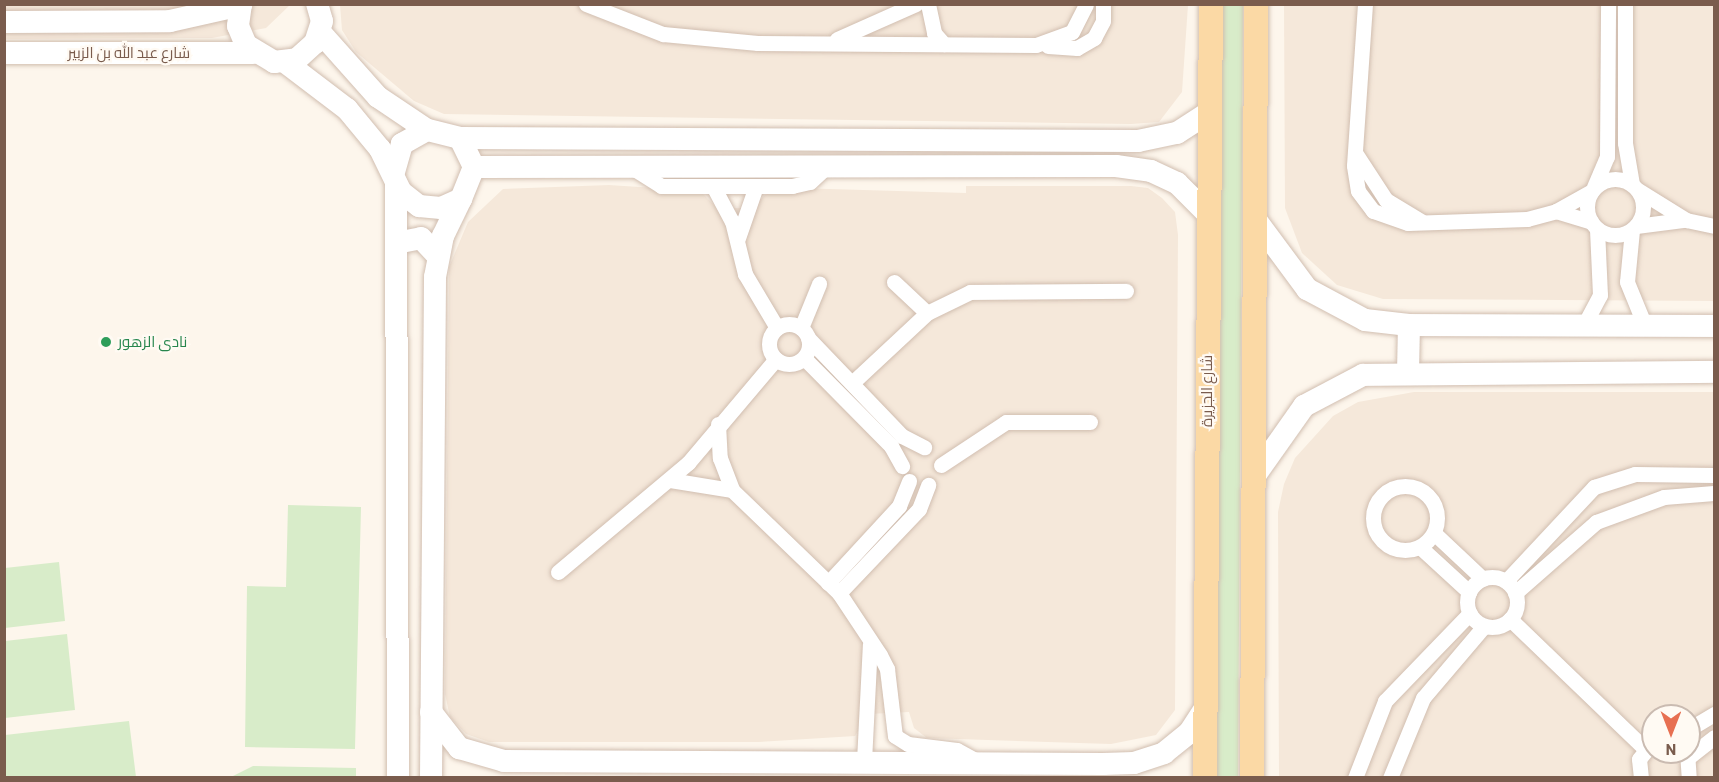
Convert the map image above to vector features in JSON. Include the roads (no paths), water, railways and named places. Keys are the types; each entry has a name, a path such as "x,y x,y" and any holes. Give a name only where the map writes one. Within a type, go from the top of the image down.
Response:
{"main road":[{"name":"شارع الجزيرة","path":"1205,777 1211,4"},
{"path":"1252,777 1256,4"}],"street":[{"path":"586,4 663,34 822,43 1036,45 1077,48 1094,38 1103,21 1103,4"},
{"path":"822,43 916,4"},
{"path":"928,4 931,26 944,44"},
{"path":"1036,45 1072,32 1086,4"},
{"path":"1365,4 1356,154 1381,195 1421,221 1527,219 1556,212 1612,178 1635,187 1686,220 1714,226"},
{"path":"1584,325 1598,306 1601,282 1594,225 1587,202 1607,149 1608,4"},
{"path":"1625,4 1625,143 1635,187 1644,208 1634,228 1627,282 1645,326"},
{"path":"241,5 238,26 253,53"},
{"name":"شارع عبد الله بن الزبير","path":"4,22 194,18 241,5"},
{"path":"320,13 378,97 427,130 460,138 1116,141 1158,139 1211,111"},
{"path":"320,13 307,52 285,62 347,109 409,200 429,208 461,199"},
{"path":"194,18 204,35 200,53"},
{"name":"شارع عبد الله بن الزبير","path":"4,53 253,53 285,62"},
{"path":"398,777 395,177 402,144 427,130"},
{"path":"431,777 438,256 474,167 460,138"},
{"path":"503,139 499,156 503,167"},
{"path":"1116,141 1116,166"},
{"path":"474,167 1116,166 1151,171 1177,183 1208,214"},
{"path":"631,167 661,186 804,184 826,167"},
{"path":"713,186 738,241 745,274 777,328 804,333 902,436 936,453 941,465 938,477 928,485 920,509 834,588"},
{"path":"738,241 756,186"},
{"path":"1556,212 1614,234 1634,228 1686,220"},
{"path":"1256,220 1300,280 1334,308 1365,320 1409,325 1714,326"},
{"path":"396,243 421,238 438,256"},
{"path":"894,282 927,313"},
{"path":"1601,282 1627,282"},
{"path":"819,284 804,333 804,358 891,446 909,482 898,506 834,588"},
{"path":"852,383 927,313 986,289 1126,291"},
{"path":"1408,372 1409,325"},
{"path":"777,328 769,347 776,359 790,364 804,358"},
{"path":"558,572 670,480 776,359"},
{"path":"1254,477 1281,431 1322,393 1363,375 1408,372 1714,372"},
{"path":"941,465 1006,422 1090,422"},
{"path":"718,424 720,458 732,490 834,588 887,669 900,741 957,750 982,764"},
{"path":"902,466 912,450 924,447"},
{"path":"1641,739 1510,619 1511,587 1594,487 1635,474 1714,475"},
{"path":"670,480 732,490"},
{"path":"909,482 928,485"},
{"path":"1406,486 1424,492 1436,507 1434,533 1420,547 1395,549 1376,532 1375,506 1382,495 1406,486"},
{"path":"1511,587 1596,522 1664,497 1714,493"},
{"path":"1434,533 1483,579 1511,587"},
{"path":"1420,547 1469,592 1470,613 1484,626"},
{"path":"1469,592 1483,579"},
{"path":"1355,777 1385,701 1470,613"},
{"path":"1390,777 1423,698 1484,626 1510,619"},
{"path":"864,761 870,644"},
{"path":"431,712 459,748 504,769 864,761 982,764 1103,771 1164,753 1189,733 1206,707"},
{"path":"1701,722 1714,714"},
{"path":"1701,746 1714,737"},
{"path":"1641,756 1639,759 1641,777"}],"place":[{"name":"نادى الزهور","path":"106,342"}]}
